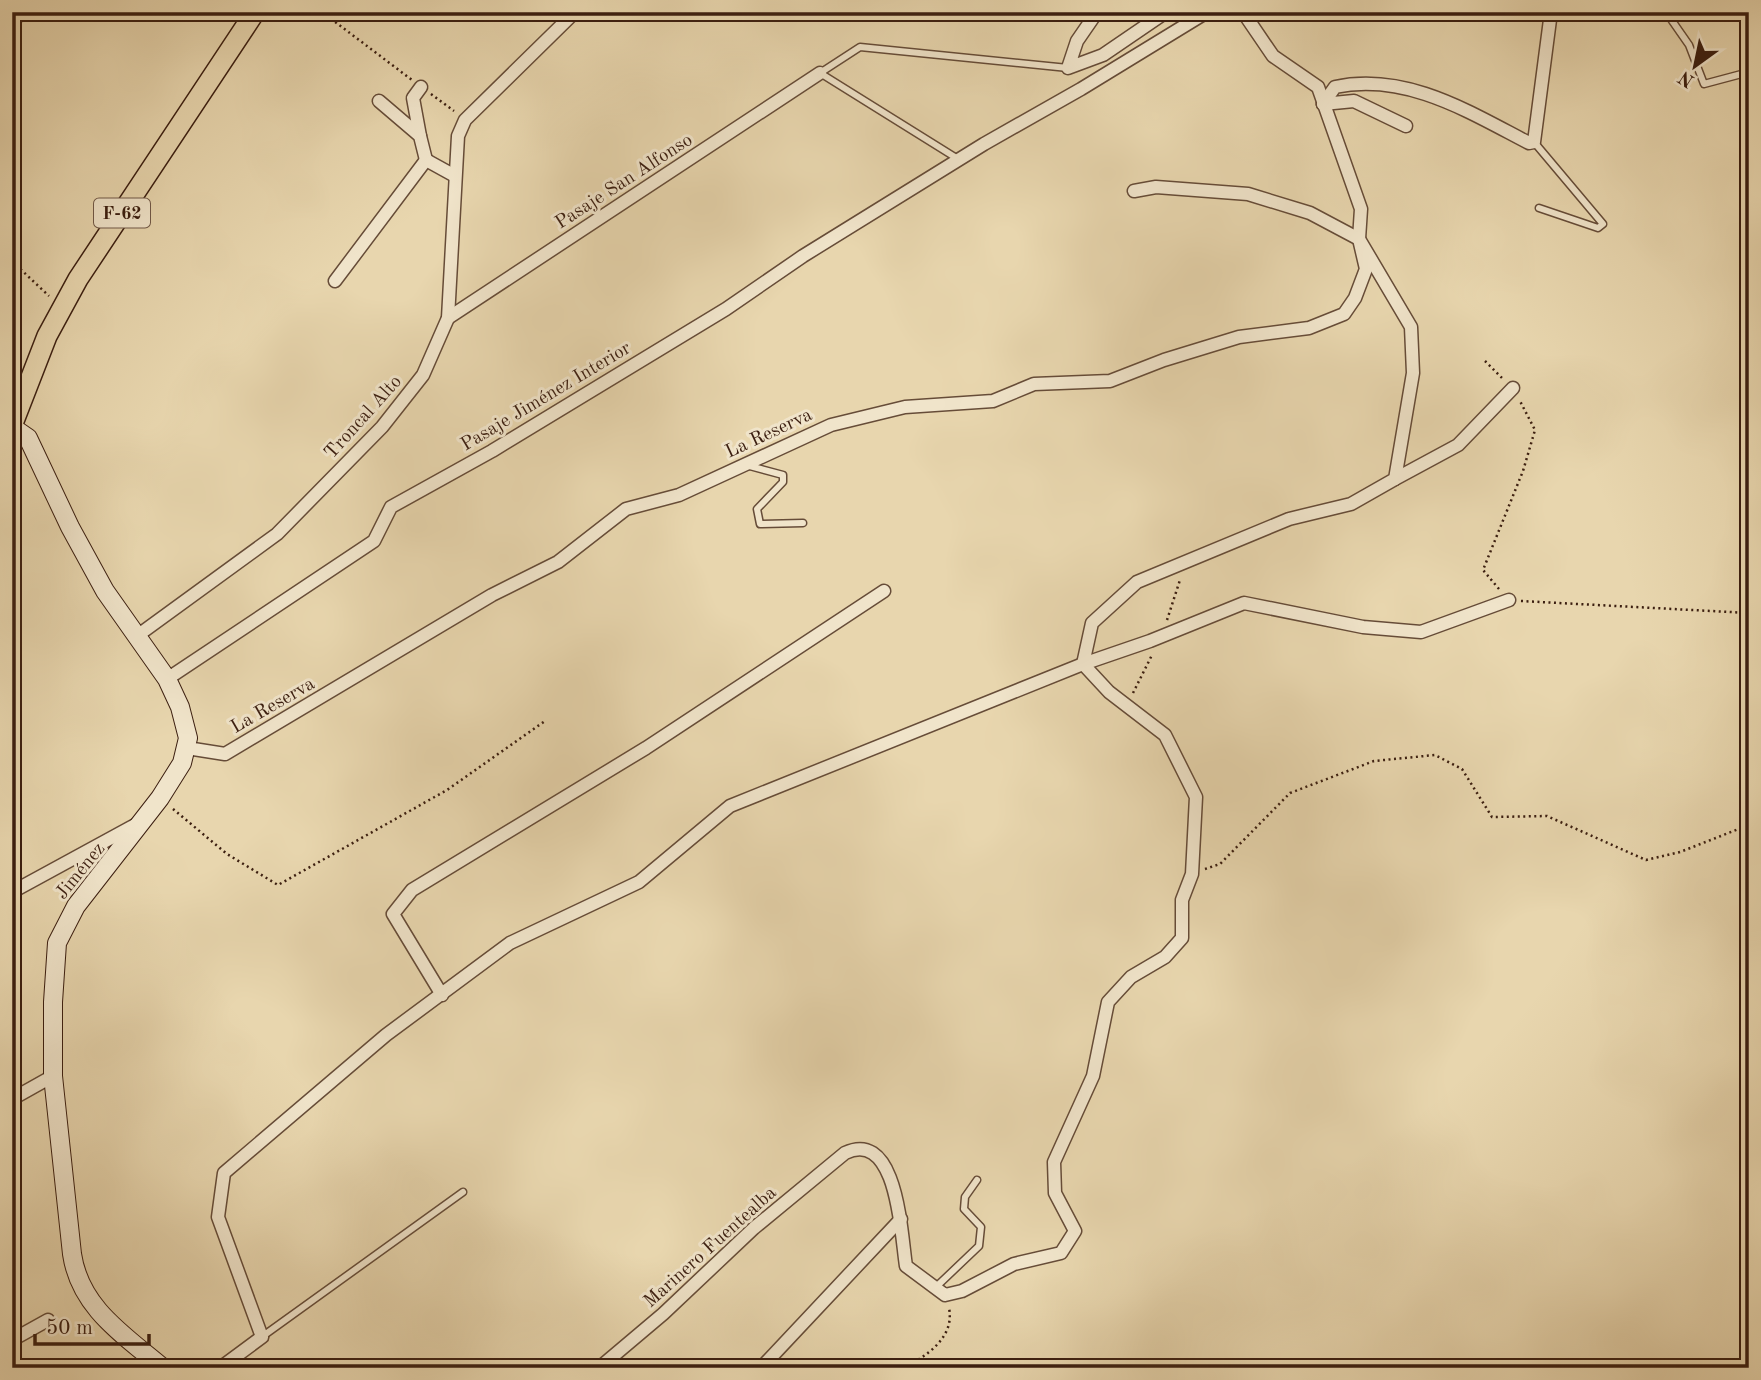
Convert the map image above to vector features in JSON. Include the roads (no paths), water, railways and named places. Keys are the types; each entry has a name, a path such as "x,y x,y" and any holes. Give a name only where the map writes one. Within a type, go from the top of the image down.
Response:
{"main road":[{"name":"F-62","path":"12,427 34,366 62,307 255,12"}],"street":[{"path":"12,18 19,12"},
{"name":"Troncal Alto","path":"137,636 261,550 401,406 423,375 448,318 458,136 465,120 575,12"},
{"path":"1068,68 1077,41 1097,12"},
{"path":"1068,68 1103,54 1166,12"},
{"name":"Pasaje Jiménez Interior","path":"167,679 374,541 391,507 481,457 726,309 803,256 1207,12"},
{"name":"La Reserva","path":"187,748 225,754 492,595 558,562 626,509 679,495 831,425 905,407 993,401 1034,384 1110,382 1164,360 1239,337 1309,328 1344,314 1355,298 1366,269 1359,239 1362,209 1318,87 1273,56 1243,12"},
{"path":"1323,104 1335,87 1361,82 1441,97 1529,143 1534,142 1551,12"},
{"name":"Pasaje San Alfonso","path":"448,318 820,73"},
{"path":"421,87 413,97 426,160 455,176"},
{"path":"379,101 420,136"},
{"path":"1323,104 1354,101 1406,126"},
{"path":"335,281 426,160"},
{"path":"1134,191 1156,187 1248,194 1310,213 1359,239 1411,327 1413,373 1395,479"},
{"path":"1083,664 1092,623 1136,582 1289,519 1351,504 1458,445 1513,388"},
{"path":"12,427 28,438 70,527 105,591 167,679 186,728 187,748"},
{"path":"442,995 393,914 412,890 646,748 884,591"},
{"path":"220,1368 262,1337 219,1217 224,1173 386,1035 510,943 639,882 730,806 1083,664 1150,641 1244,603 1363,627 1421,632 1509,600"},
{"path":"901,1220 906,1266 924,1282 941,1291 962,1291 1014,1264 1061,1253 1075,1231 1055,1194 1054,1162 1093,1076 1108,1002 1131,976 1165,957 1182,937 1182,900 1192,874 1196,797 1165,735 1109,692 1083,664"},
{"name":"Jiménez","path":"163,1368 98,1312 78,1280 72,1254 53,1076 54,967 62,930 76,906 146,818 187,748"},
{"path":"12,892 62,867 146,818"},
{"path":"12,1099 53,1076"},
{"name":"Marinero Fuentealba","path":"599,1368 663,1314 754,1228 845,1153 858,1147 873,1151 884,1164 901,1220"},
{"path":"761,1368 901,1220"},
{"path":"12,1340 48,1320"}],"lane":[{"path":"1666,12 1689,45 1704,84 1749,72"},
{"path":"960,160 820,73 860,47 1068,68"},
{"path":"1534,142 1603,224 1598,229 1539,208"},
{"path":"744,465 783,475 783,482 757,509 760,524 803,523"},
{"path":"941,1291 979,1246 981,1227 964,1209 965,1197 977,1180"},
{"path":"262,1337 463,1192"}]}
